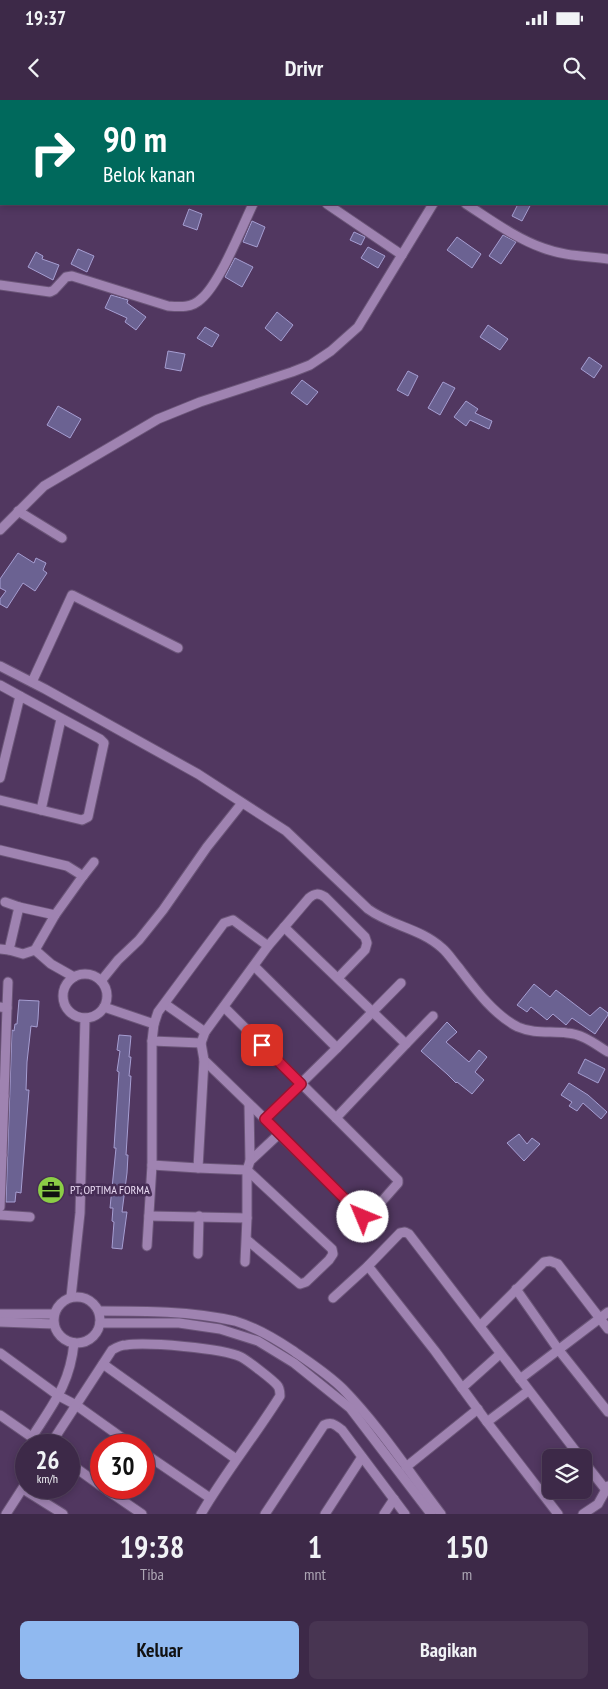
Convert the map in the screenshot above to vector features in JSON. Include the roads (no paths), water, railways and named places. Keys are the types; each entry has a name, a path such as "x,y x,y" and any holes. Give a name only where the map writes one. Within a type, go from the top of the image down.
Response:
{"street":[{"path":"0,285 50,292 66,277 72,276 168,306 182,308 193,305 202,299 215,280 252,205"},
{"path":"328,205 402,255"},
{"path":"0,530 36,493 48,484 158,420 200,402 301,368 332,352 358,327 432,205"},
{"path":"468,205 510,232 544,249 571,255 608,259"},
{"path":"18,511 62,538"},
{"path":"32,682 72,595 178,648"},
{"path":"0,666 198,774 286,831 378,917 422,933 443,949 471,984 497,1012 517,1026 532,1032 567,1032 578,1035 591,1040 608,1052"},
{"path":"0,685 102,740 104,743 87,822 0,800"},
{"path":"0,778 20,696"},
{"path":"41,810 61,719"},
{"path":"101,981 118,960 139,940 163,910 207,847 242,803"},
{"path":"0,850 67,866 83,876"},
{"path":"19,907 5,949 23,954 35,950 55,916 94,862"},
{"path":"198,1168 204,1060 201,1043 205,1032 268,946 314,894 320,894 366,937 367,943 364,950 338,978"},
{"path":"4,902 55,916"},
{"path":"148,1246 152,1165 152,1041 158,1012 224,922 234,920 268,946"},
{"path":"284,926 406,1044"},
{"path":"35,950 51,964 74,977"},
{"path":"254,966 337,1048"},
{"path":"89,974 101,981 106,988 107,994 104,1007 96,1015 85,1018 74,1015 69,1011 63,999 65,986 74,977 89,974"},
{"path":"0,1207 4,1007 8,982"},
{"path":"265,1119 401,983"},
{"path":"165,1004 205,1032"},
{"path":"104,1007 154,1024"},
{"path":"204,1060 363,1217 368,1217 398,1183 398,1180 224,1007"},
{"path":"336,1118 433,1016"},
{"path":"71,1297 80,1213 85,1018"},
{"path":"152,1041 201,1043"},
{"path":"245,1262 247,1240 247,1170 250,1161 248,1104"},
{"path":"250,1161 280,1134"},
{"path":"152,1165 247,1170 332,1249 333,1254 306,1282 300,1284 247,1240"},
{"path":"0,1215 30,1217"},
{"path":"149,1216 247,1218"},
{"path":"198,1254 199,1216"},
{"path":"333,1298 400,1233 405,1232 409,1234 573,1449"},
{"path":"480,1326 544,1262 555,1262 608,1329"},
{"path":"368,1266 558,1514"},
{"path":"516,1289 558,1349 608,1412"},
{"path":"71,1297 88,1299 99,1312 100,1323 98,1330 94,1336 81,1343 74,1343 60,1337 54,1319 60,1303 71,1297"},
{"path":"99,1312 168,1313 209,1317 236,1322 262,1332 305,1359 342,1388 373,1422 441,1514"},
{"path":"520,1379 608,1312"},
{"path":"0,1314 54,1319"},
{"path":"0,1322 54,1319"},
{"path":"100,1323 179,1323 220,1329 258,1341 294,1363 350,1408 431,1514"},
{"path":"34,1434 59,1396 66,1381 73,1356 74,1343"},
{"path":"57,1434 112,1350 119,1346 128,1344 198,1349 230,1353 242,1357 277,1384 280,1396 236,1459 201,1514"},
{"path":"0,1353 59,1396 76,1405 117,1434"},
{"path":"462,1388 500,1354"},
{"path":"103,1364 236,1459"},
{"path":"487,1422 528,1391"},
{"path":"406,1466 478,1409"},
{"path":"0,1415 28,1434"},
{"path":"266,1514 324,1424 329,1422 342,1430 405,1514"},
{"path":"325,1514 362,1457"},
{"path":"155,1460 210,1498"},
{"path":"583,1514 598,1504 607,1488 592,1471"},
{"path":"6,1514 16,1499"},
{"path":"43,1499 63,1514"},
{"path":"121,1499 142,1514"},
{"path":"384,1514 394,1499"}],"place":[{"name":"PT. OPTIMA FORMA","path":"51,1190"}]}
